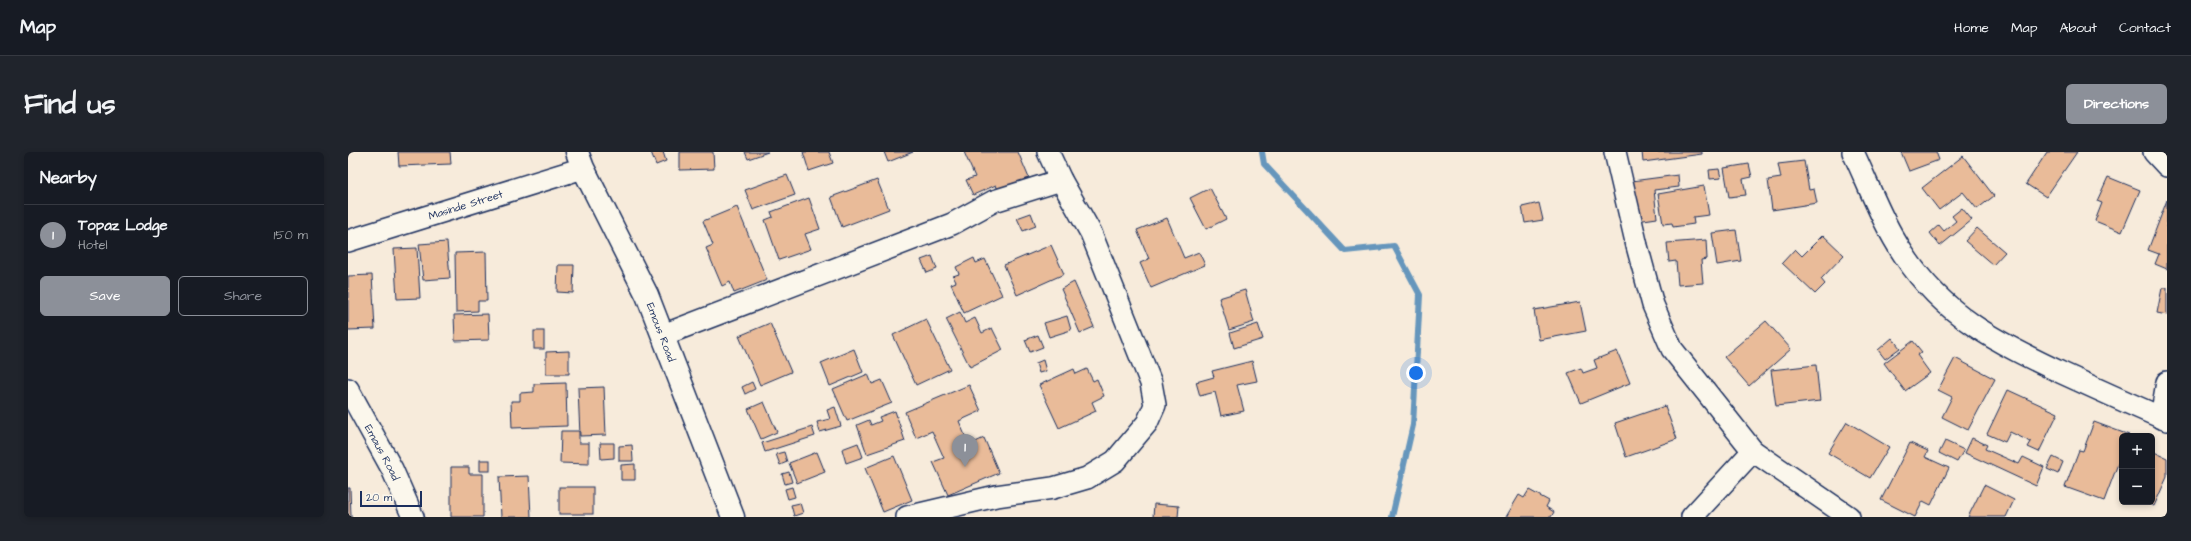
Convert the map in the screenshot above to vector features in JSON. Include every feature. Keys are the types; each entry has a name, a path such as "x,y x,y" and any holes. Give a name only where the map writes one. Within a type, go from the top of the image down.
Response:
{"street":[{"path":"907,517 996,496 1053,488 1087,478 1115,461 1147,423 1155,405 1151,383 1091,233 1061,180 1048,152"},
{"path":"1615,152 1637,246 1653,305 1672,349 1753,451 1850,517"},
{"path":"1853,152 1877,205 1904,255 1934,292 1964,320 2005,346 2164,419 2167,382"},
{"path":"2154,152 2167,166"},
{"name":"Masinde Street","path":"348,241 580,160"},
{"name":"Emous Road","path":"580,160 647,295 733,517"},
{"path":"663,335 952,224 994,201 1061,180"},
{"name":"Emaus Road","path":"348,389 392,469 413,517"},
{"path":"1692,517 1753,451"}],"building":[{"path":"398,152 450,152 451,164 399,166"},
{"path":"651,152 663,152 666,161 656,165"},
{"path":"680,152 713,152 714,169 680,170"},
{"path":"745,152 768,152 748,159"},
{"path":"803,152 829,152 833,163 809,171"},
{"path":"884,152 913,152 888,162"},
{"path":"964,152 1018,152 1029,178 998,190 996,185 973,195 966,180 975,177"},
{"path":"1642,152 1702,152 1702,154 1643,162"},
{"path":"1901,152 1936,152 1939,160 1909,171"},
{"path":"2047,152 2077,152 2046,197 2026,184"},
{"path":"1963,156 1994,196 1977,209 1963,192 1939,210 1922,188"},
{"path":"1804,161 1809,190 1814,189 1817,203 1772,210 1768,180 1781,178 1778,164"},
{"path":"1749,164 1752,177 1743,179 1746,195 1729,197 1724,168"},
{"path":"1719,169 1721,178 1710,179 1709,170"},
{"path":"787,175 795,195 753,210 745,190"},
{"path":"1678,175 1679,187 1654,190 1657,218 1637,221 1632,181"},
{"path":"2108,177 2140,190 2122,232 2095,221 2102,203 2097,201"},
{"path":"877,180 889,209 842,227 831,197"},
{"path":"1704,186 1709,215 1693,217 1694,224 1673,227 1672,223 1663,224 1658,194"},
{"path":"1210,188 1226,219 1206,229 1190,198"},
{"path":"809,198 820,229 805,234 811,249 779,260 765,220 773,217 771,212"},
{"path":"2167,200 2167,269 2155,264 2159,254 2148,250"},
{"path":"1539,203 1543,220 1525,223 1522,207"},
{"path":"737,207 767,280 734,293 730,282 722,286 706,248 713,245 703,221"},
{"path":"1962,208 1972,220 1940,246 1930,233 1939,225 1944,231 1956,221 1952,216"},
{"path":"1031,213 1036,226 1023,231 1017,218"},
{"path":"1167,218 1184,258 1199,252 1205,265 1151,288 1140,263 1149,259 1137,230"},
{"path":"1977,228 2005,252 1993,265 1965,241"},
{"path":"1736,230 1741,261 1717,265 1712,233"},
{"path":"1823,235 1844,255 1821,279 1825,284 1815,294 1782,263 1795,249 1802,256"},
{"path":"1706,240 1707,259 1701,260 1703,283 1678,285 1676,261 1669,262 1667,243"},
{"path":"447,242 450,278 423,280 419,244"},
{"path":"1051,245 1064,274 1017,295 1004,265"},
{"path":"417,248 420,298 397,299 394,249"},
{"path":"486,252 487,301 478,301 478,311 456,312 455,253"},
{"path":"932,256 937,269 927,273 921,260"},
{"path":"974,258 976,263 985,259 1002,295 964,313 951,284 956,282 953,276 959,274 956,267"},
{"path":"558,265 574,265 573,293 557,292"},
{"path":"372,275 375,329 348,330 348,276"},
{"path":"1074,282 1094,327 1080,333 1061,289"},
{"path":"2162,288 2167,288 2167,315 2157,313"},
{"path":"1245,290 1254,322 1229,330 1219,298"},
{"path":"1580,302 1586,331 1539,340 1534,310"},
{"path":"960,312 965,323 975,318 982,333 992,328 1003,350 970,367 946,319"},
{"path":"488,314 489,340 455,341 454,315"},
{"path":"1067,316 1071,330 1049,337 1044,323"},
{"path":"926,319 950,369 916,385 893,335"},
{"path":"1766,321 1791,349 1749,386 1724,357"},
{"path":"770,323 791,372 760,385 739,336"},
{"path":"1258,324 1263,339 1234,348 1230,333"},
{"path":"534,331 544,331 544,349 534,349"},
{"path":"1038,335 1043,347 1030,352 1025,340"},
{"path":"1892,338 1900,348 1885,359 1878,350"},
{"path":"1913,341 1922,352 1917,355 1930,373 1905,391 1884,363"},
{"path":"854,349 863,372 830,386 821,363"},
{"path":"569,351 569,374 546,374 546,352"},
{"path":"1617,351 1630,383 1581,403 1568,373 1581,368 1583,373 1597,368 1594,360"},
{"path":"1955,358 1995,379 1968,430 1942,417 1952,397 1938,390"},
{"path":"1043,360 1046,371 1039,373 1036,363"},
{"path":"1252,361 1257,381 1237,385 1244,411 1221,416 1215,392 1200,396 1196,382 1214,377 1212,371"},
{"path":"1816,365 1820,401 1776,406 1771,370"},
{"path":"1074,369 1076,374 1087,369 1093,381 1097,379 1104,396 1092,402 1096,411 1059,428 1039,385"},
{"path":"868,374 872,384 882,380 892,403 847,421 833,389"},
{"path":"752,382 755,389 745,394 742,387"},
{"path":"566,383 567,426 512,428 511,401 520,401 520,393 534,392 534,384"},
{"path":"969,385 981,411 959,421 969,445 984,438 999,473 948,495 933,462 944,458 932,431 916,438 905,412"},
{"path":"604,387 606,435 580,436 578,388"},
{"path":"2008,390 2058,413 2039,452 2028,447 2031,442 2010,432 2005,442 1987,434"},
{"path":"764,402 777,432 761,439 748,409"},
{"path":"1665,406 1677,439 1626,457 1615,423"},
{"path":"835,407 841,426 820,432 817,422 830,419 827,410"},
{"path":"895,411 905,441 867,454 857,425 869,420 871,425 881,421 879,417"},
{"path":"1847,422 1889,447 1870,478 1828,453"},
{"path":"2094,422 2124,433 2119,433 2119,461 2104,501 2065,487 2079,450 2083,451"},
{"path":"812,427 815,436 765,452 762,443"},
{"path":"561,431 579,431 579,443 589,443 589,464 560,463"},
{"path":"1972,438 1987,445 1985,449 2019,464 2023,457 2044,467 2036,486 1965,453"},
{"path":"1945,441 1964,450 1957,462 1939,453"},
{"path":"600,443 614,443 614,458 601,459"},
{"path":"858,443 863,457 846,463 842,449"},
{"path":"1910,443 1928,451 1925,457 1949,468 1931,505 1923,501 1915,517 1881,500"},
{"path":"632,445 633,461 619,461 619,446"},
{"path":"784,452 787,462 780,465 776,454"},
{"path":"817,452 825,472 797,483 789,463"},
{"path":"2155,452 2167,458 2167,477 2155,504"},
{"path":"894,456 912,500 883,512 865,468"},
{"path":"2053,457 2063,462 2058,474 2047,469"},
{"path":"480,460 490,460 490,471 480,471"},
{"path":"635,464 635,480 621,480 621,465"},
{"path":"451,467 469,467 469,474 483,474 483,517 451,517"},
{"path":"789,472 792,482 785,484 782,474"},
{"path":"529,476 531,517 501,517 499,477"},
{"path":"1984,485 2014,500 2006,517 1968,517"},
{"path":"559,487 593,487 593,514 559,514"},
{"path":"792,487 795,497 788,499 785,489"},
{"path":"348,488 350,488 351,517 348,517"},
{"path":"1529,490 1549,501 1546,507 1554,512 1551,517 1506,517 1519,495 1524,498"},
{"path":"800,503 803,513 794,516 791,505"},
{"path":"1154,504 1179,506 1178,517 1153,517"}],"waterway":[{"path":"1262,152 1264,164 1345,251 1394,246 1420,295 1413,425 1392,517"}],"place":[{"name":"Topaz Lodge","path":"965,467"}]}
